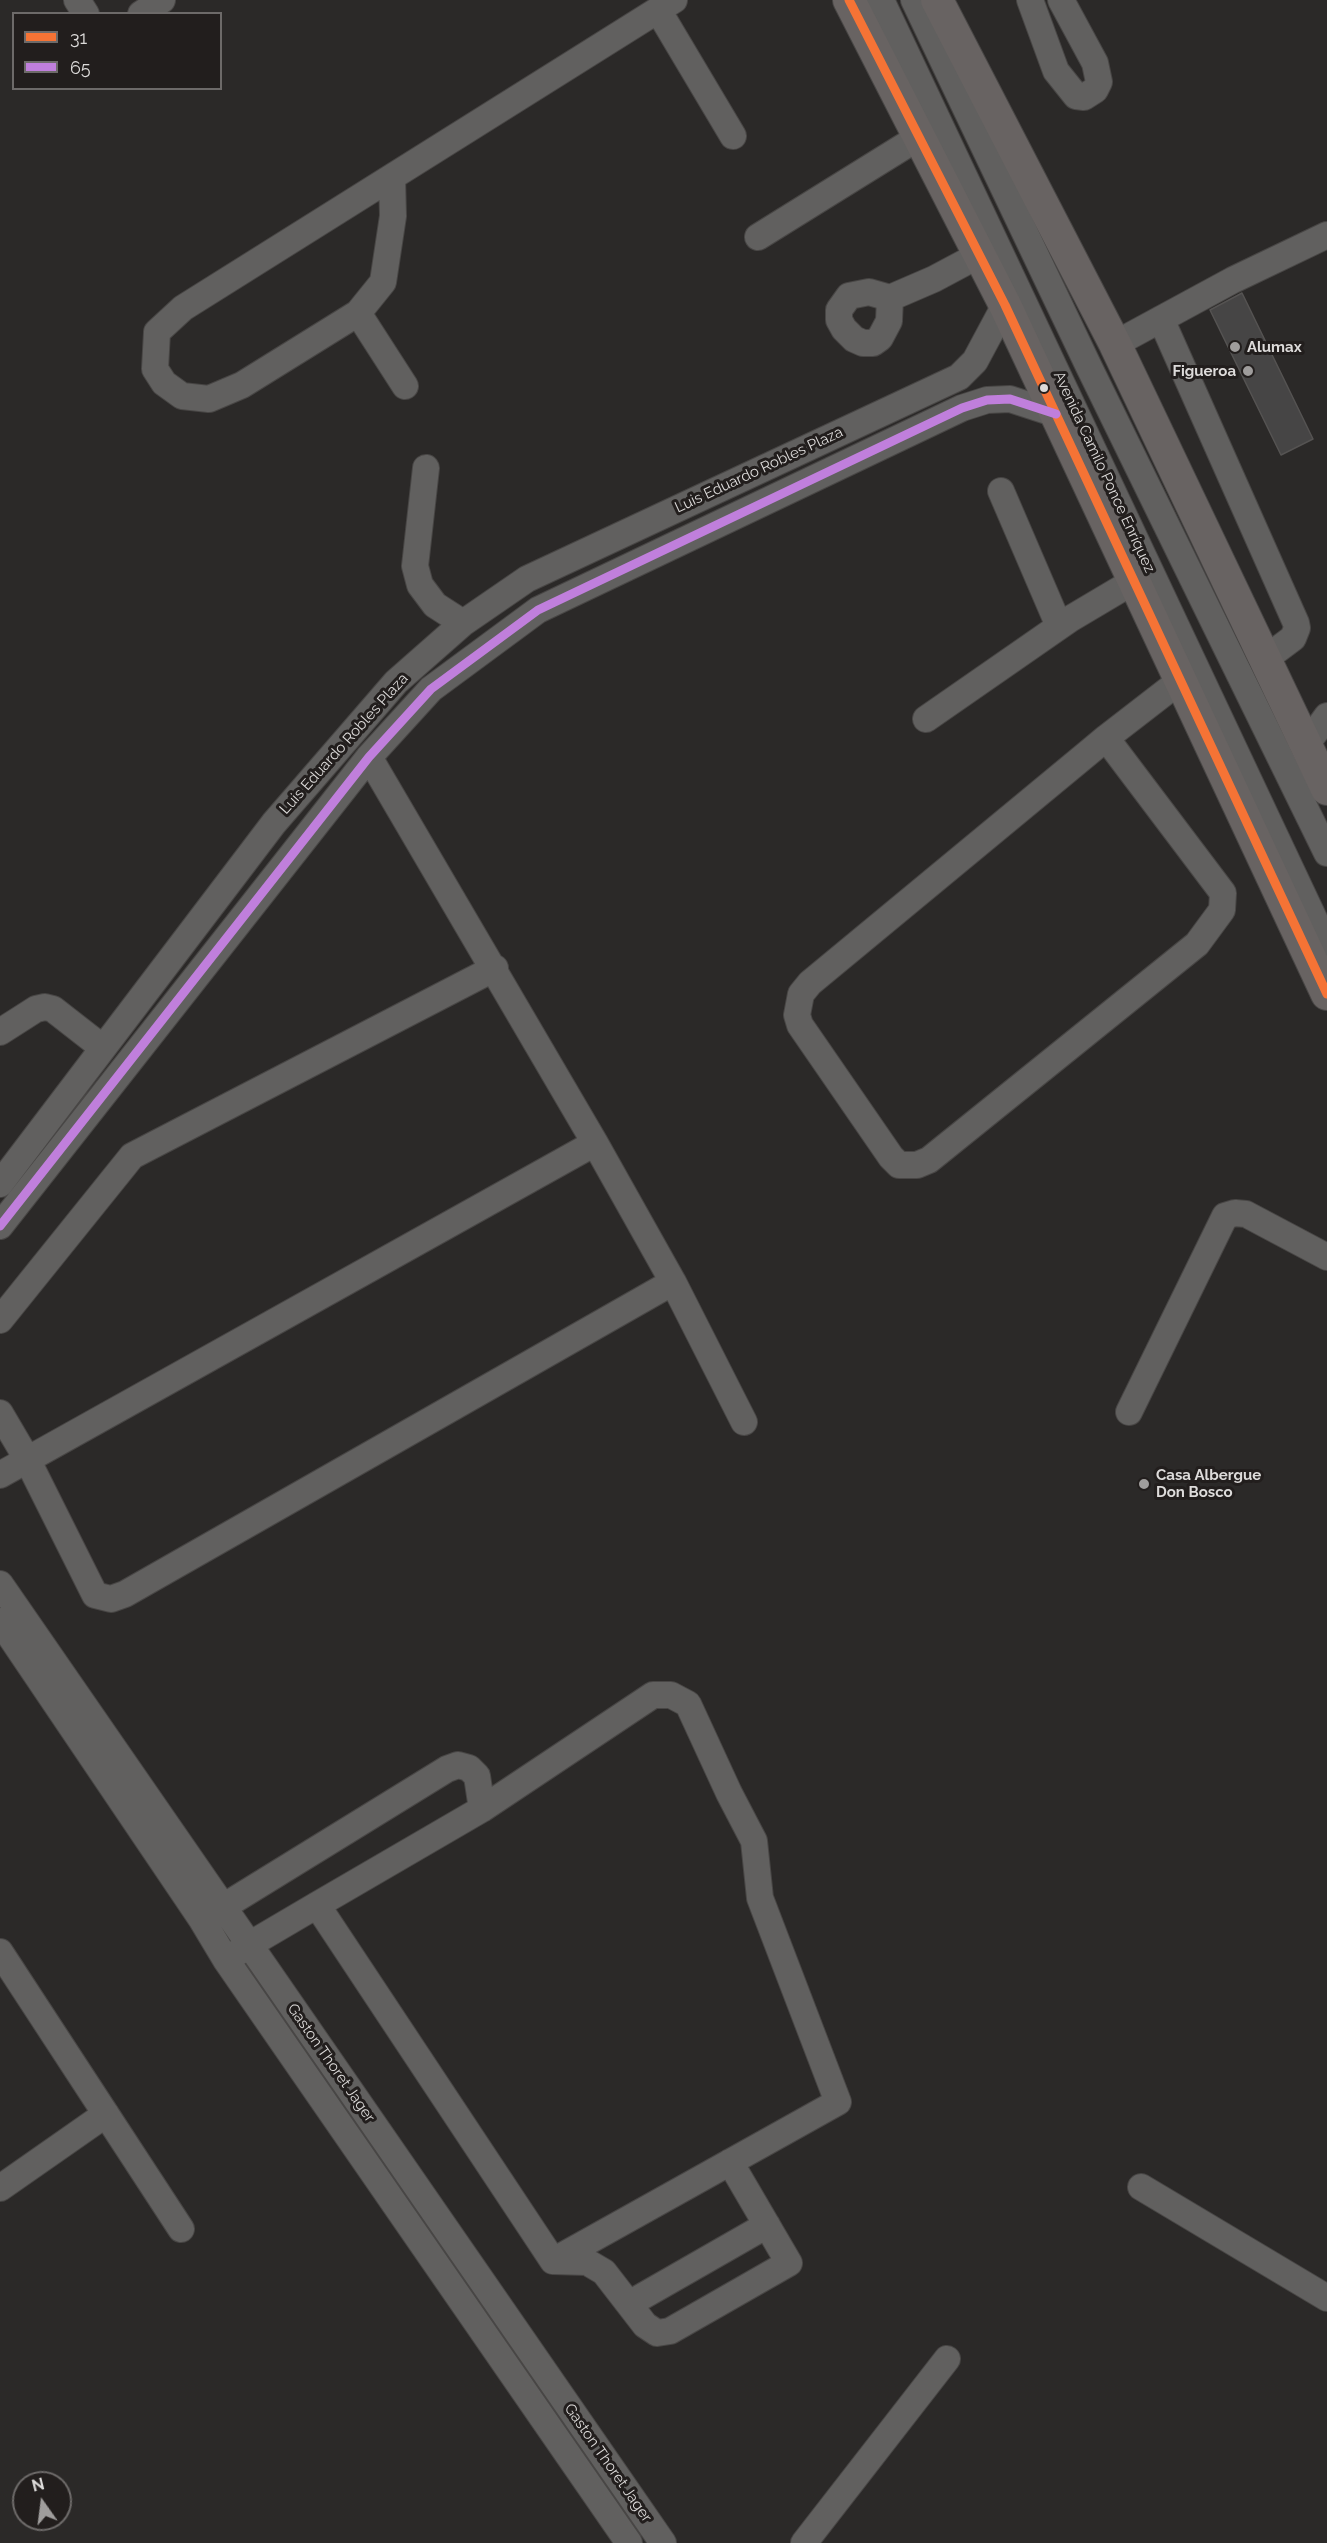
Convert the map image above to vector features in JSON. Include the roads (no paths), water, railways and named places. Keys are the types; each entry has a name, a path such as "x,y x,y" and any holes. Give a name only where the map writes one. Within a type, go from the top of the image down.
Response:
{"main road":[{"name":"Avenida Camilo Ponce Enríquez","path":"849,0 1005,305 1327,994"},
{"path":"937,0 1115,344 1327,789"}],"street":[{"path":"144,12 162,0"},
{"name":"Avenida Camilo Ponce Enríquez","path":"878,0 882,2 1327,946"},
{"name":"Avenida Camilo Ponce Enríquez","path":"914,0 1089,367 1327,853"},
{"path":"1030,0 1056,71 1076,96 1084,96 1095,90 1099,82 1095,63 1060,0"},
{"path":"392,177 393,216 383,282 358,313 242,385 209,399 182,396 164,383 155,369 157,332 183,308 666,5 733,136"},
{"path":"758,237 919,137"},
{"path":"1115,344 1233,280 1327,235"},
{"path":"890,298 934,279 979,255"},
{"name":"Luis Eduardo Robles Plaza","path":"0,1184 274,823 396,682 463,623 527,579 959,377 975,361 1005,305"},
{"path":"358,313 405,386"},
{"path":"1161,319 1296,623 1297,628 1293,638 1265,659"},
{"name":"Luis Eduardo Robles Plaza","path":"0,1226 369,757 431,689 538,610 962,408 987,400 1010,399 1056,414"},
{"path":"426,468 415,566 420,585 435,605 463,623"},
{"path":"1000,491 1059,626"},
{"path":"926,719 1059,626 1134,581"},
{"path":"1106,738 1223,893 1222,910 1197,944 929,1160 909,1166 899,1164 891,1157 800,1025 797,1015 801,994 810,983 1106,738 1180,680"},
{"path":"1306,745 1327,716"},
{"path":"369,757 495,968 595,1143 673,1282 744,1422"},
{"path":"0,1320 132,1156 495,968"},
{"path":"0,1032 36,1009 45,1007 53,1009 103,1048"},
{"path":"0,1475 595,1143"},
{"path":"1129,1412 1225,1216 1235,1213 1246,1214 1327,1257"},
{"path":"0,1413 27,1459 95,1595 111,1599 125,1594 673,1282"},
{"name":"Gaston Thoret Jager","path":"0,1584 213,1913 226,1960 629,2543"},
{"name":"Gaston Thoret Jager","path":"0,1621 213,1913 249,1945 663,2543"},
{"path":"226,1960 482,1809 653,1695 671,1695 688,1704 754,1841 760,1898 838,2102 553,2261"},
{"path":"213,1913 447,1769 458,1765 470,1768 477,1776 482,1809"},
{"path":"317,1905 553,2261"},
{"path":"0,1952 181,2229"},
{"path":"0,2188 106,2114"},
{"path":"553,2261 587,2262 604,2272 645,2325 657,2333 670,2331 789,2263 730,2162"},
{"path":"1141,2187 1327,2298"},
{"path":"629,2304 767,2225"},
{"path":"804,2543 947,2359"}],"place":[{"name":"Alumax","path":"1235,347"},
{"name":"Figueroa","path":"1248,371"},
{"name":"Casa Albergue Don Bosco","path":"1144,1484"}]}
